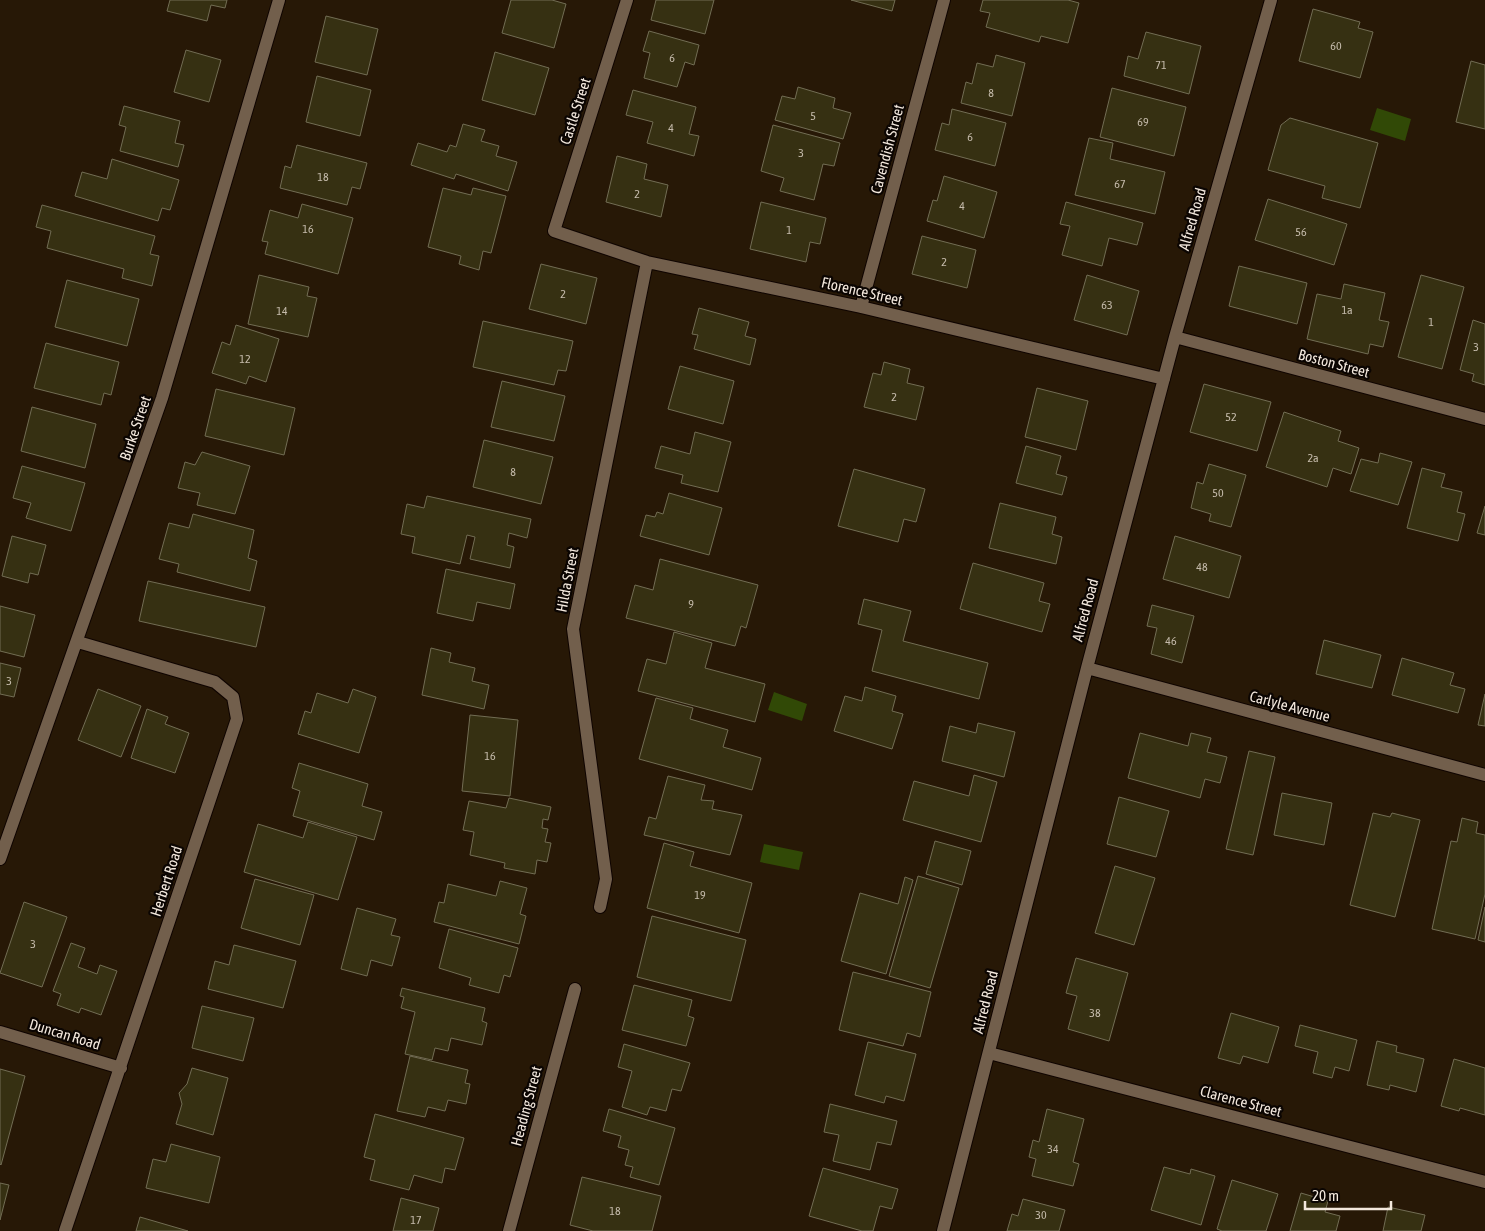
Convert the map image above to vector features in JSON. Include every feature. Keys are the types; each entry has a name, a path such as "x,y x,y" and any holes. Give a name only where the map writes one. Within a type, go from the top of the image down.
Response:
{"street":[{"name":"Burke Street","path":"0,859 78,642 162,398 279,0"},
{"name":"Castle Street","path":"554,231 627,0"},
{"name":"Cavendish Street","path":"861,307 944,0"},
{"name":"Alfred Road","path":"943,1231 1087,668 1164,379 1271,0"},
{"name":"Florence Street","path":"554,231 647,262 861,307 1164,379"},
{"name":"Hilda Street","path":"600,907 606,879 573,629 647,262"},
{"name":"Boston Street","path":"1175,338 1485,420"},
{"name":"Herbert Road","path":"65,1231 237,719 233,696 214,682 78,642"},
{"name":"Carlyle Avenue","path":"1087,668 1485,775"},
{"name":"Heading Street","path":"509,1231 575,989"},
{"name":"Duncan Road","path":"0,1032 121,1068"},
{"name":"Clarence Street","path":"989,1053 1485,1182"}],"shaded area":[{"path":"1377,108 1411,119 1405,141 1370,130"},
{"path":"774,692 807,704 802,721 768,710"},
{"path":"764,844 803,852 799,870 760,862"}],"building":[{"path":"170,0 227,0 225,8 211,5 207,21 167,11"},
{"path":"511,0 552,0 566,4 554,48 502,33"},
{"path":"656,0 714,0 705,34 651,20"},
{"path":"851,0 895,0 892,11"},
{"path":"983,0 1068,0 1079,3 1068,43 1041,36 1039,42 986,27 990,13 980,11"},
{"path":"1313,9 1360,22 1358,28 1373,32 1360,78 1299,61"},
{"path":"326,16 378,29 367,75 315,62"},
{"path":"649,31 699,45 694,65 685,62 677,87 644,78 650,53 643,51"},
{"path":"1146,32 1201,46 1189,94 1124,76 1128,56 1138,59"},
{"path":"186,50 221,60 209,102 174,92"},
{"path":"495,52 549,68 535,115 482,100"},
{"path":"996,55 1025,63 1012,116 961,103 966,82 972,84 977,63 993,67"},
{"path":"1471,61 1485,65 1485,129 1456,122"},
{"path":"317,76 371,90 360,136 306,122"},
{"path":"798,87 835,98 833,108 851,113 843,139 775,120 782,96 795,99"},
{"path":"1112,88 1186,107 1174,156 1100,137"},
{"path":"633,90 696,107 689,134 699,136 694,156 647,143 653,122 626,115"},
{"path":"124,106 180,121 175,143 184,145 178,167 120,151 126,127 119,125"},
{"path":"952,109 1006,123 995,166 935,150 942,123 949,125"},
{"path":"1290,118 1378,143 1360,208 1322,198 1325,186 1268,170 1281,125"},
{"path":"463,124 485,130 481,141 499,146 496,156 517,162 508,191 456,174 454,179 411,165 418,143 447,152 450,145 456,147"},
{"path":"773,125 840,143 834,166 823,164 814,200 780,191 784,178 761,171"},
{"path":"1089,138 1113,143 1110,159 1165,172 1155,214 1075,195"},
{"path":"297,145 367,163 360,189 352,187 347,205 280,188 285,166 291,168"},
{"path":"617,156 647,164 644,179 668,185 661,217 606,202"},
{"path":"112,159 179,180 170,210 162,208 158,221 75,196 82,172 107,179"},
{"path":"944,176 997,192 984,238 927,221 933,200 937,201"},
{"path":"443,188 471,195 473,188 506,196 491,253 483,251 479,270 459,264 461,256 428,247"},
{"path":"1268,199 1347,224 1334,265 1255,240"},
{"path":"761,202 826,218 820,244 810,242 806,262 750,249"},
{"path":"1066,202 1143,223 1137,245 1109,238 1102,266 1062,255 1070,226 1060,224"},
{"path":"302,204 353,218 338,274 265,254 268,242 262,241 270,210 298,218"},
{"path":"42,205 155,236 150,254 159,256 152,286 122,278 124,269 47,248 51,231 36,227"},
{"path":"922,236 976,250 967,288 912,274"},
{"path":"541,264 597,278 586,324 529,309"},
{"path":"1239,266 1307,283 1297,324 1229,306"},
{"path":"259,275 309,287 307,296 317,298 308,337 248,324"},
{"path":"1087,275 1139,291 1127,335 1074,320"},
{"path":"1421,275 1464,287 1442,369 1398,357"},
{"path":"67,280 139,299 127,346 55,327"},
{"path":"1344,284 1385,293 1379,320 1389,322 1383,347 1370,344 1368,354 1307,339 1317,294 1341,299"},
{"path":"699,308 749,322 745,336 756,339 750,365 694,349 698,335 692,334"},
{"path":"1473,320 1485,324 1485,385 1472,381 1474,374 1460,370"},
{"path":"483,321 573,341 566,371 558,370 554,385 473,367"},
{"path":"236,325 279,339 266,382 249,376 246,384 212,373 222,342 230,345"},
{"path":"46,343 119,362 111,395 104,393 101,405 34,388"},
{"path":"884,362 910,369 907,383 924,387 916,420 864,407 873,373 881,375"},
{"path":"680,366 734,381 723,424 668,409"},
{"path":"502,381 565,396 554,441 491,427"},
{"path":"1204,384 1271,402 1257,451 1190,432"},
{"path":"1037,388 1088,401 1076,450 1025,437"},
{"path":"216,389 295,408 284,455 205,436"},
{"path":"32,407 96,424 85,468 21,451"},
{"path":"1284,412 1341,431 1338,441 1359,448 1351,474 1333,468 1327,487 1266,467"},
{"path":"695,432 731,442 718,492 681,483 683,475 655,468 661,446 690,454"},
{"path":"484,440 553,457 541,504 473,487"},
{"path":"1026,446 1061,456 1056,474 1067,477 1062,495 1016,483"},
{"path":"202,452 250,466 235,514 197,505 200,493 178,488 185,462 195,465"},
{"path":"1380,453 1412,462 1398,505 1350,491 1361,459 1378,463"},
{"path":"1209,464 1246,475 1231,527 1209,521 1211,514 1191,508 1197,482 1203,484"},
{"path":"22,466 85,483 71,531 26,518 31,503 13,498"},
{"path":"1422,468 1445,474 1441,487 1462,492 1457,512 1465,514 1458,541 1407,528"},
{"path":"854,469 925,489 916,522 904,519 898,542 838,526"},
{"path":"669,493 722,508 709,555 640,536 646,515 655,517 657,512 663,514"},
{"path":"427,496 531,519 527,538 509,533 507,545 514,547 510,568 470,559 475,537 467,535 460,564 412,553 415,537 401,534 407,504 424,508"},
{"path":"1000,503 1056,517 1052,534 1062,537 1056,564 989,548"},
{"path":"1485,506 1485,535 1477,533"},
{"path":"193,514 254,530 248,558 257,561 250,591 177,572 179,564 159,559 169,523 189,528"},
{"path":"12,536 46,545 38,575 30,573 28,583 2,576"},
{"path":"1175,536 1241,556 1229,598 1163,579"},
{"path":"660,559 758,585 746,628 741,626 735,646 626,618 635,585 653,590"},
{"path":"973,563 1044,583 1039,601 1050,604 1042,632 960,609"},
{"path":"446,569 515,584 510,609 477,602 473,621 437,613"},
{"path":"148,581 265,607 256,647 139,621"},
{"path":"864,599 911,611 903,641 988,663 979,699 872,671 882,630 858,624"},
{"path":"1152,605 1194,616 1182,663 1151,654 1157,628 1147,626"},
{"path":"0,606 35,615 24,657 0,651"},
{"path":"674,632 712,643 705,668 765,684 755,722 638,691 647,659 666,664"},
{"path":"1324,640 1381,655 1372,688 1316,674"},
{"path":"431,648 451,653 449,662 475,668 472,681 489,685 484,709 422,695"},
{"path":"1402,658 1454,673 1450,685 1465,689 1458,713 1392,695"},
{"path":"0,663 21,668 14,697 0,694"},
{"path":"865,687 896,696 892,711 903,714 892,749 834,731 845,696 862,701"},
{"path":"98,689 141,706 121,757 78,740"},
{"path":"353,689 376,697 359,753 298,734 305,711 311,713 317,693 348,703"},
{"path":"1485,694 1485,726 1478,725"},
{"path":"656,698 693,708 690,719 728,730 723,747 761,758 752,790 639,759"},
{"path":"147,709 168,717 165,724 189,733 175,773 131,758"},
{"path":"470,715 518,720 510,796 462,791"},
{"path":"978,723 1015,732 1004,777 942,761 950,726 976,733"},
{"path":"1140,733 1188,746 1191,733 1211,738 1207,752 1227,757 1220,783 1205,779 1200,798 1128,778"},
{"path":"1249,751 1275,757 1253,855 1226,849"},
{"path":"299,763 368,784 362,806 382,812 374,840 293,816 300,791 292,788"},
{"path":"974,775 997,782 981,842 903,820 914,781 969,796"},
{"path":"668,776 705,785 701,800 714,801 712,809 742,815 730,855 644,835 649,817 656,819"},
{"path":"1282,793 1332,803 1324,845 1274,835"},
{"path":"1119,797 1169,811 1156,857 1107,844"},
{"path":"509,798 551,807 548,820 543,819 542,828 548,829 545,842 551,843 547,862 537,860 535,874 504,868 505,863 470,855 474,832 463,830 469,801 506,808"},
{"path":"1373,813 1390,817 1392,813 1420,820 1395,917 1350,905"},
{"path":"1462,818 1478,822 1476,833 1485,835 1485,894 1475,939 1432,929 1451,841 1457,842"},
{"path":"308,822 357,837 338,900 244,872 258,824 303,838"},
{"path":"935,841 971,851 962,885 926,874"},
{"path":"664,843 694,852 690,866 752,883 739,933 647,908"},
{"path":"1115,866 1155,878 1134,945 1095,933"},
{"path":"918,876 959,888 930,988 889,976"},
{"path":"905,877 913,880 886,974 841,961 860,893 898,904"},
{"path":"255,879 314,895 300,945 241,928"},
{"path":"500,881 527,888 520,914 526,916 519,944 434,922 439,902 444,903 448,884 496,896"},
{"path":"24,902 67,917 42,987 0,973"},
{"path":"1485,907 1485,942 1478,940"},
{"path":"357,908 396,919 391,935 400,937 392,966 371,960 367,976 341,969"},
{"path":"652,916 746,940 731,1001 637,977"},
{"path":"449,929 518,948 510,977 504,975 499,993 469,985 471,978 439,968"},
{"path":"71,943 85,948 78,967 97,974 100,965 117,971 101,1015 81,1008 79,1013 57,1005 61,994 53,991"},
{"path":"234,945 296,961 283,1008 208,989 215,961 229,965"},
{"path":"1076,958 1128,973 1109,1041 1068,1029 1077,996 1066,993"},
{"path":"853,972 931,992 920,1037 907,1033 903,1046 839,1030"},
{"path":"634,985 692,1000 688,1016 694,1018 686,1046 622,1030"},
{"path":"402,988 485,1008 482,1021 487,1023 482,1045 451,1038 448,1051 435,1048 432,1060 405,1054 415,1012 401,1008 404,997 400,996"},
{"path":"202,1006 254,1018 243,1061 192,1048"},
{"path":"1231,1013 1279,1027 1268,1063 1243,1056 1240,1064 1218,1058"},
{"path":"1300,1025 1357,1040 1349,1071 1335,1067 1332,1078 1313,1073 1318,1052 1295,1046"},
{"path":"1377,1041 1397,1046 1396,1052 1424,1059 1416,1092 1390,1085 1389,1090 1367,1085"},
{"path":"868,1042 916,1054 904,1101 886,1096 884,1103 855,1095"},
{"path":"624,1044 690,1063 681,1091 672,1089 666,1111 650,1107 647,1115 622,1107 632,1071 618,1067"},
{"path":"410,1056 468,1070 465,1083 470,1084 466,1104 448,1100 445,1111 428,1107 425,1117 397,1111"},
{"path":"1454,1059 1485,1068 1485,1115 1460,1108 1459,1111 1441,1106"},
{"path":"192,1068 228,1078 213,1135 176,1124 182,1104 179,1093 187,1084"},
{"path":"0,1069 25,1076 1,1165 0,1164"},
{"path":"830,1104 897,1121 891,1145 877,1142 870,1170 833,1161 839,1135 824,1132"},
{"path":"609,1109 675,1128 659,1185 630,1177 633,1167 625,1165 629,1150 618,1147 621,1136 603,1131"},
{"path":"1047,1109 1084,1119 1073,1162 1079,1164 1073,1186 1032,1176 1036,1159 1029,1157 1033,1140 1039,1142"},
{"path":"375,1114 464,1138 455,1170 445,1168 442,1183 414,1175 409,1190 370,1180 375,1160 364,1157"},
{"path":"171,1144 220,1157 209,1203 146,1188 153,1159 166,1162"},
{"path":"1164,1167 1190,1174 1191,1169 1215,1176 1201,1225 1151,1210"},
{"path":"823,1168 898,1189 892,1209 880,1206 873,1231 862,1231 809,1216"},
{"path":"582,1177 661,1196 652,1231 593,1231 570,1225"},
{"path":"1232,1180 1278,1194 1266,1231 1222,1231 1217,1229"},
{"path":"0,1183 9,1185 0,1220"},
{"path":"1301,1193 1328,1201 1325,1212 1340,1216 1336,1231 1290,1231"},
{"path":"401,1198 439,1208 433,1231 393,1231"},
{"path":"1023,1199 1065,1210 1059,1231 1007,1231 1012,1214 1018,1216"},
{"path":"1388,1207 1425,1215 1421,1231 1383,1231"},
{"path":"140,1217 188,1231 136,1231"}]}
